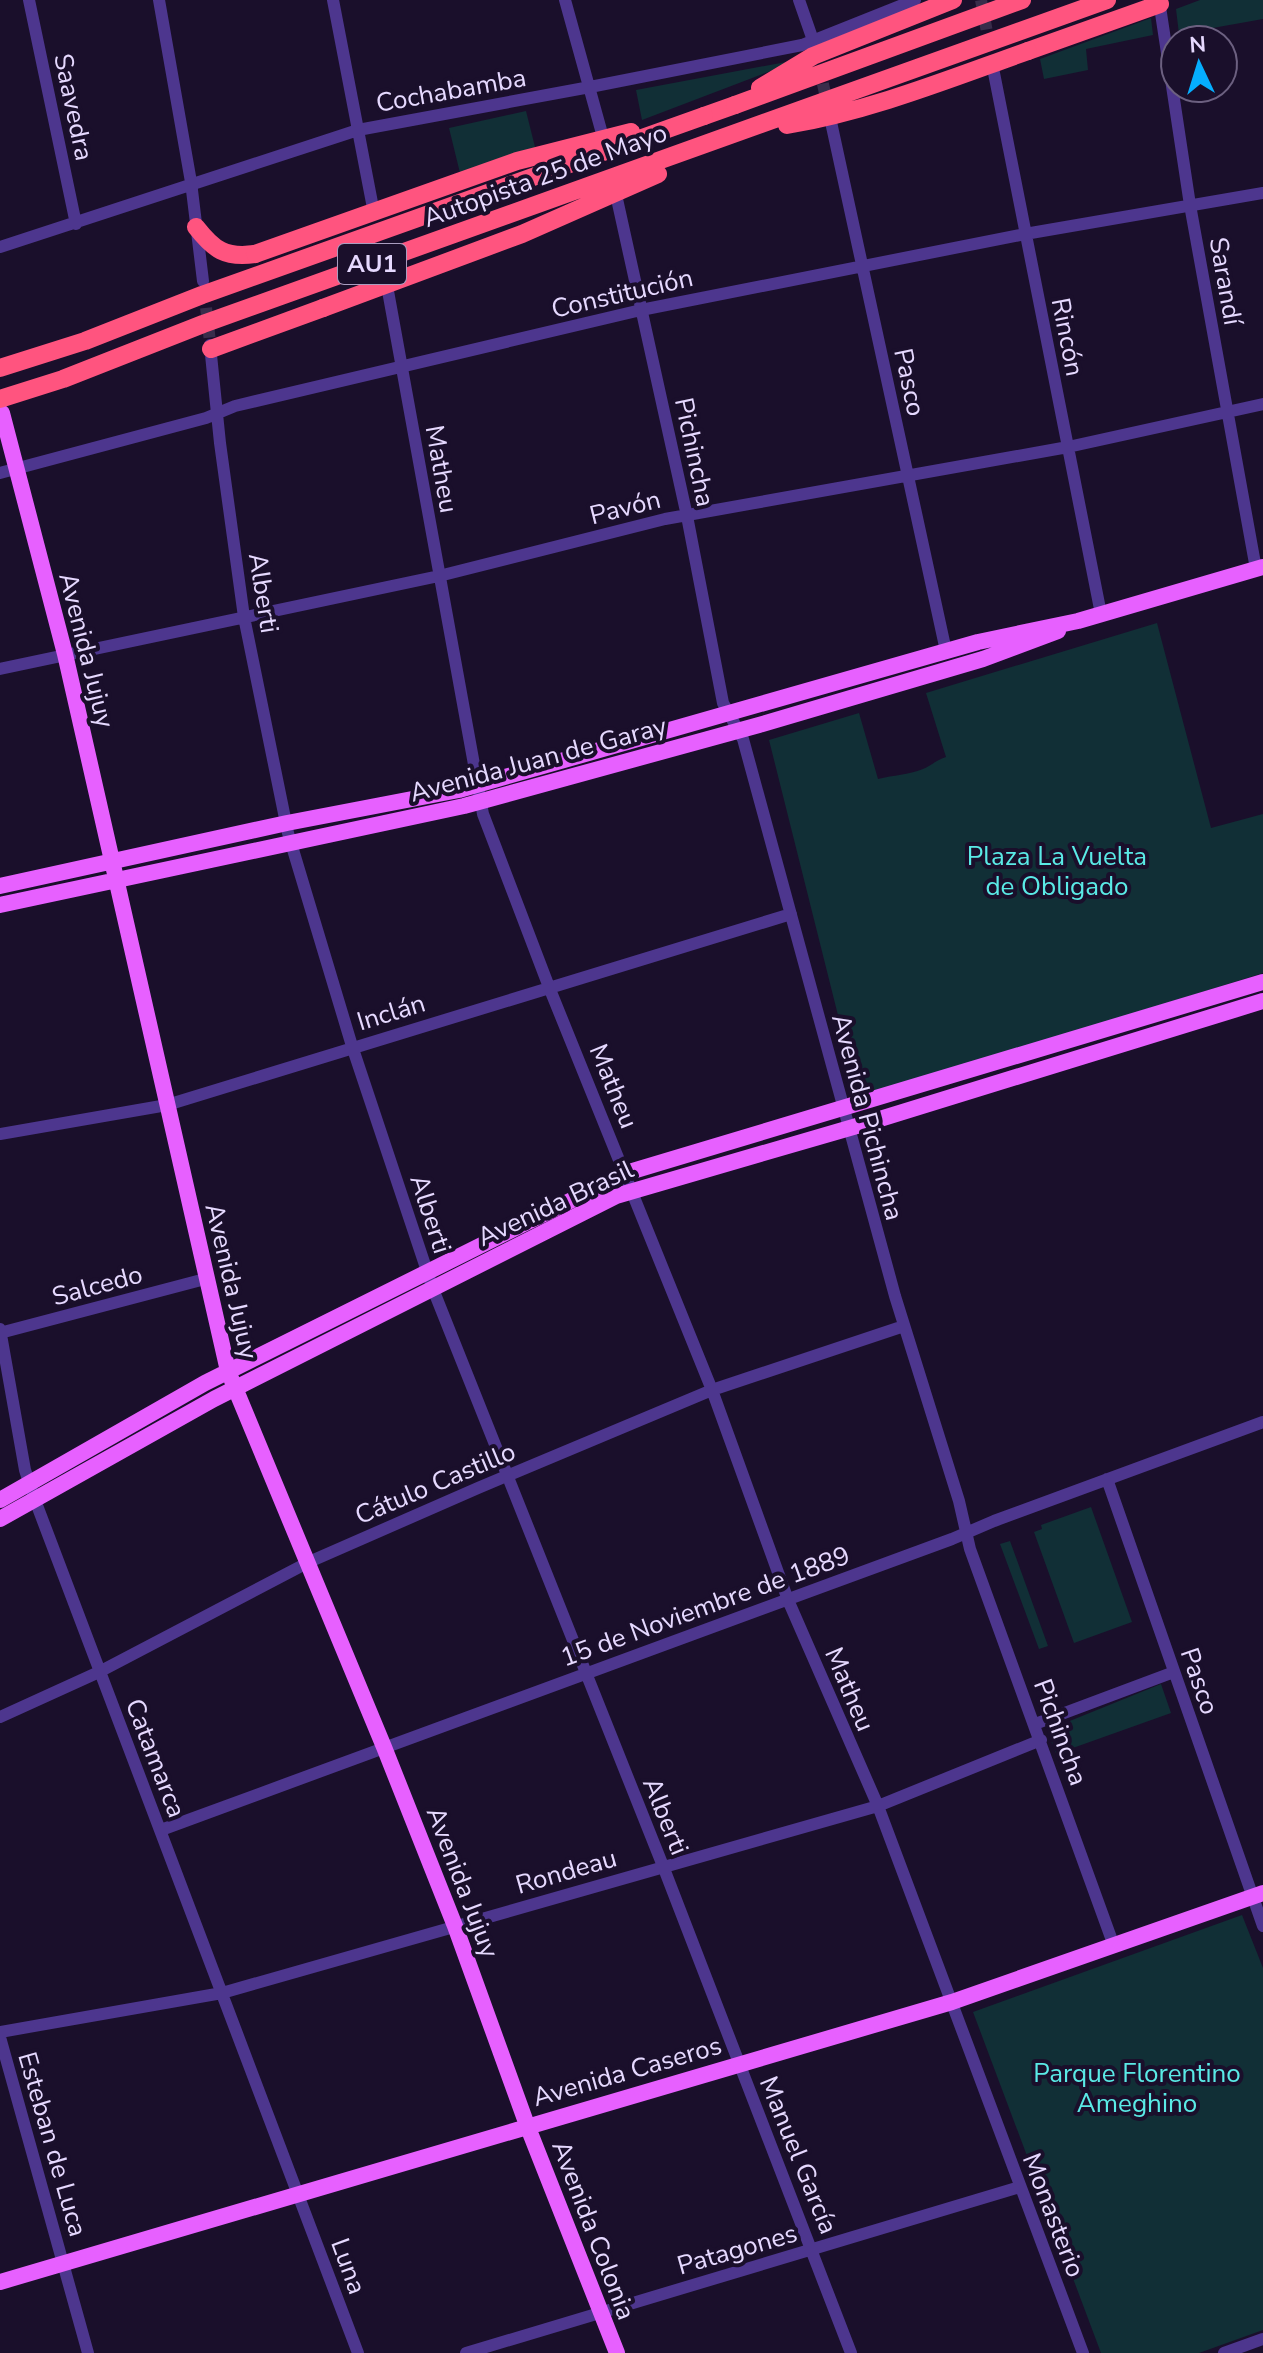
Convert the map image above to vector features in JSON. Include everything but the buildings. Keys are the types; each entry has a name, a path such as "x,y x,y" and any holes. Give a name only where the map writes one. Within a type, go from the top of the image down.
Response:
{"highway":[{"path":"735,105 813,56 953,0"},
{"name":"Autopista 25 de Mayo","path":"0,368 85,341 202,295 1022,0"},
{"name":"Autopista 25 de Mayo","path":"1,406 203,324 1107,0"},
{"path":"744,132 837,116 918,90 1163,1"},
{"path":"196,227 215,249 235,255 255,254 553,150 704,116"},
{"path":"210,346 323,308 522,234 650,177 714,142"}],"main road":[{"name":"Avenida Jujuy","path":"1,406 65,654 228,1371 309,1562 455,1926 527,2125"},
{"name":"Avenida Juan de Garay","path":"0,886 287,823 478,794 729,713 946,651 1078,621 1260,568"},
{"name":"Avenida Juan de Garay","path":"0,905 291,843 739,731 983,659 1042,638 1078,621"},
{"name":"Avenida Brasil","path":"0,1519 32,1491 228,1371 626,1173 1263,982"},
{"name":"Avenida Brasil","path":"0,1500 32,1491 632,1190 848,1128 1263,1001"},
{"name":"Avenida Caseros","path":"0,2282 952,2002 1258,1895"},
{"name":"Avenida Colonia","path":"527,2125 617,2353"}],"street":[{"name":"Saavedra","path":"29,0 76,224"},
{"path":"159,0 191,182 203,281"},
{"path":"333,0 373,208"},
{"path":"565,0 601,130"},
{"path":"799,0 814,45"},
{"name":"Cochabamba","path":"0,247 76,224 191,182 358,130 814,45 915,0"},
{"name":"Sarandí","path":"1163,1 1190,205 1227,414 1260,568"},
{"name":"Rincón","path":"993,68 1101,614"},
{"name":"Pasco","path":"831,122 946,651"},
{"name":"Constitución","path":"0,473 235,406 641,310 1025,234 1263,193"},
{"name":"Pichincha","path":"617,199 687,516 723,703 729,713"},
{"name":"Matheu","path":"388,291 478,794 549,987 712,1390 788,1600 878,1806 952,2002"},
{"name":"Alberti","path":"210,346 244,617 291,843 352,1046 426,1272 739,2063"},
{"name":"Pavón","path":"0,669 439,576 687,516 1068,447 1263,404"},
{"name":"Avenida Pichincha","path":"729,713 739,731 842,1110 967,1533"},
{"name":"Inclán","path":"0,1134 167,1105 791,914"},
{"name":"Salcedo","path":"0,1331 205,1279"},
{"name":"Cátulo Castillo","path":"0,1717 99,1672 309,1562 508,1475 712,1390 904,1326"},
{"name":"Catamarca","path":"0,1331 25,1470 32,1491 299,2195"},
{"name":"15 de Noviembre de 1889","path":"161,1830 1263,1422"},
{"name":"Pasco","path":"1107,1479 1174,1672 1258,1895 1263,1926"},
{"name":"Pichincha","path":"967,1533 970,1549 1114,1946"},
{"path":"1035,1724 1174,1672"},
{"name":"Rondeau","path":"0,2035 222,1993 878,1806 1041,1740"},
{"name":"Monasterio","path":"952,2002 1083,2353"},
{"name":"Esteban de Luca","path":"0,2035 88,2353"},
{"name":"Manuel García","path":"739,2063 851,2353"},
{"name":"Patagones","path":"466,2353 1020,2187"},
{"name":"Luna","path":"299,2195 358,2353"},
{"path":"1224,2353 1263,2339"}],"green space":[{"path":"1200,0 1263,0 1263,19 1235,24 1178,24 1176,9"},
{"path":"1151,18 1153,35 1086,49 1088,70 1044,79 1040,59"},
{"path":"802,59 642,120 636,90"},
{"path":"526,111 536,151 460,173 449,128"},
{"name":"Plaza La Vuelta de Obligado","path":"1157,623 1211,828 1263,814 1263,973 859,1099 769,740 859,713 878,779 917,771 946,757 926,693"},
{"path":"1091,1507 1132,1622 1074,1643 1034,1532 1042,1529 1041,1525"},
{"path":"1010,1541 1048,1646 1039,1649 1000,1544"},
{"path":"1161,1684 1171,1713 1056,1754 1048,1733 1050,1729"},
{"name":"Parque Florentino Ameghino","path":"1242,1915 1263,1968 1263,2330 1199,2353 1101,2353 973,2012"}],"tunnel":[{"path":"981,0 990,48"},
{"path":"819,66 828,107"},
{"path":"376,227 388,291"},
{"path":"204,290 210,342"}]}
